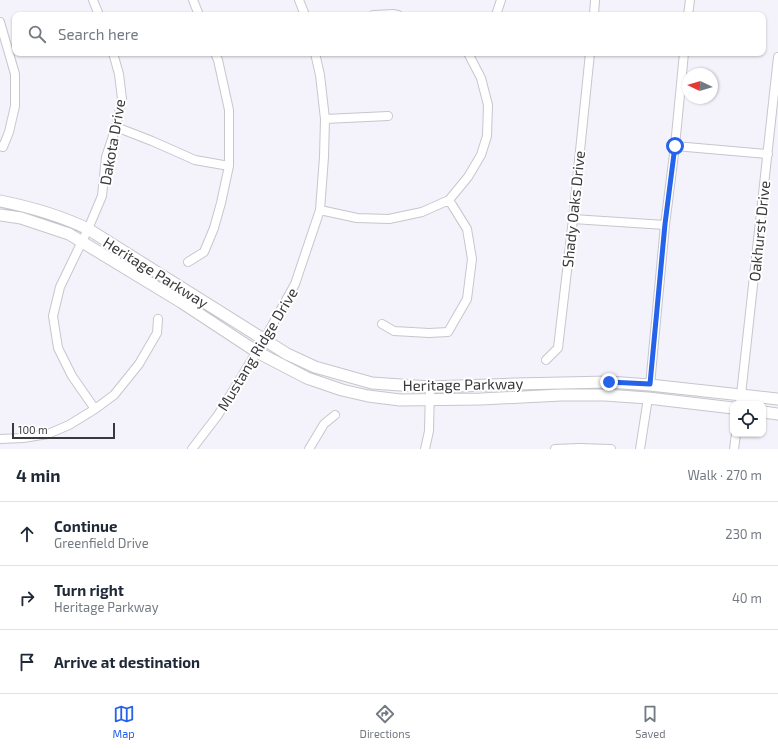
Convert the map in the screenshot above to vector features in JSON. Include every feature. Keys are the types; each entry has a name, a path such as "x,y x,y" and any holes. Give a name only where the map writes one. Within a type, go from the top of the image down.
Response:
{"main road":[{"name":"Heritage Parkway","path":"0,201 22,206 75,223 88,229 287,354 314,367 372,383 430,387 609,382 650,384 741,399 778,398"},
{"name":"Heritage Parkway","path":"0,215 21,218 69,234 181,302 257,352 307,378 342,390 368,396 400,400 605,395 648,398 730,408"},
{"path":"766,412 778,414"}],"street":[{"path":"93,0 98,12"},
{"path":"193,0 199,12"},
{"path":"298,0 304,12"},
{"path":"497,12 501,0"},
{"path":"594,12 595,0"},
{"path":"688,12 690,0"},
{"path":"0,22 15,74 16,106 9,132 1,147"},
{"name":"Dakota Drive","path":"96,409 72,376 58,348 53,316 60,287 102,196 106,157 116,127 122,99 119,74 114,56"},
{"path":"188,262 204,252 214,228 221,203 228,166 230,110 216,56"},
{"name":"Mustang Ridge Drive","path":"192,449 218,415 257,352 295,284 320,210 325,119 317,56"},
{"path":"320,210 357,218 389,219 422,212 449,200 468,177 481,155 487,136 488,105 481,78 470,56"},
{"name":"Shady Oaks Drive","path":"546,360 558,348 590,56"},
{"path":"650,384 665,224 675,146 684,56"},
{"name":"Oakhurst Drive","path":"741,399 778,57"},
{"path":"325,119 388,116"},
{"path":"116,127 195,160 228,166"},
{"path":"675,146 768,154"},
{"path":"382,324 394,331 429,333 448,332 467,299 472,259 467,229 449,200"},
{"path":"573,219 665,224"},
{"path":"0,439 23,438 48,434 69,425 96,409 114,395 139,364 157,333 158,319"},
{"path":"425,449 429,431 430,387"},
{"path":"640,449 648,398"},
{"path":"309,449 324,424 335,415"},
{"path":"734,449 736,437"},
{"path":"555,449 611,449"}],"route":[{"path":"609,382 650,384 665,224 675,146"}]}
